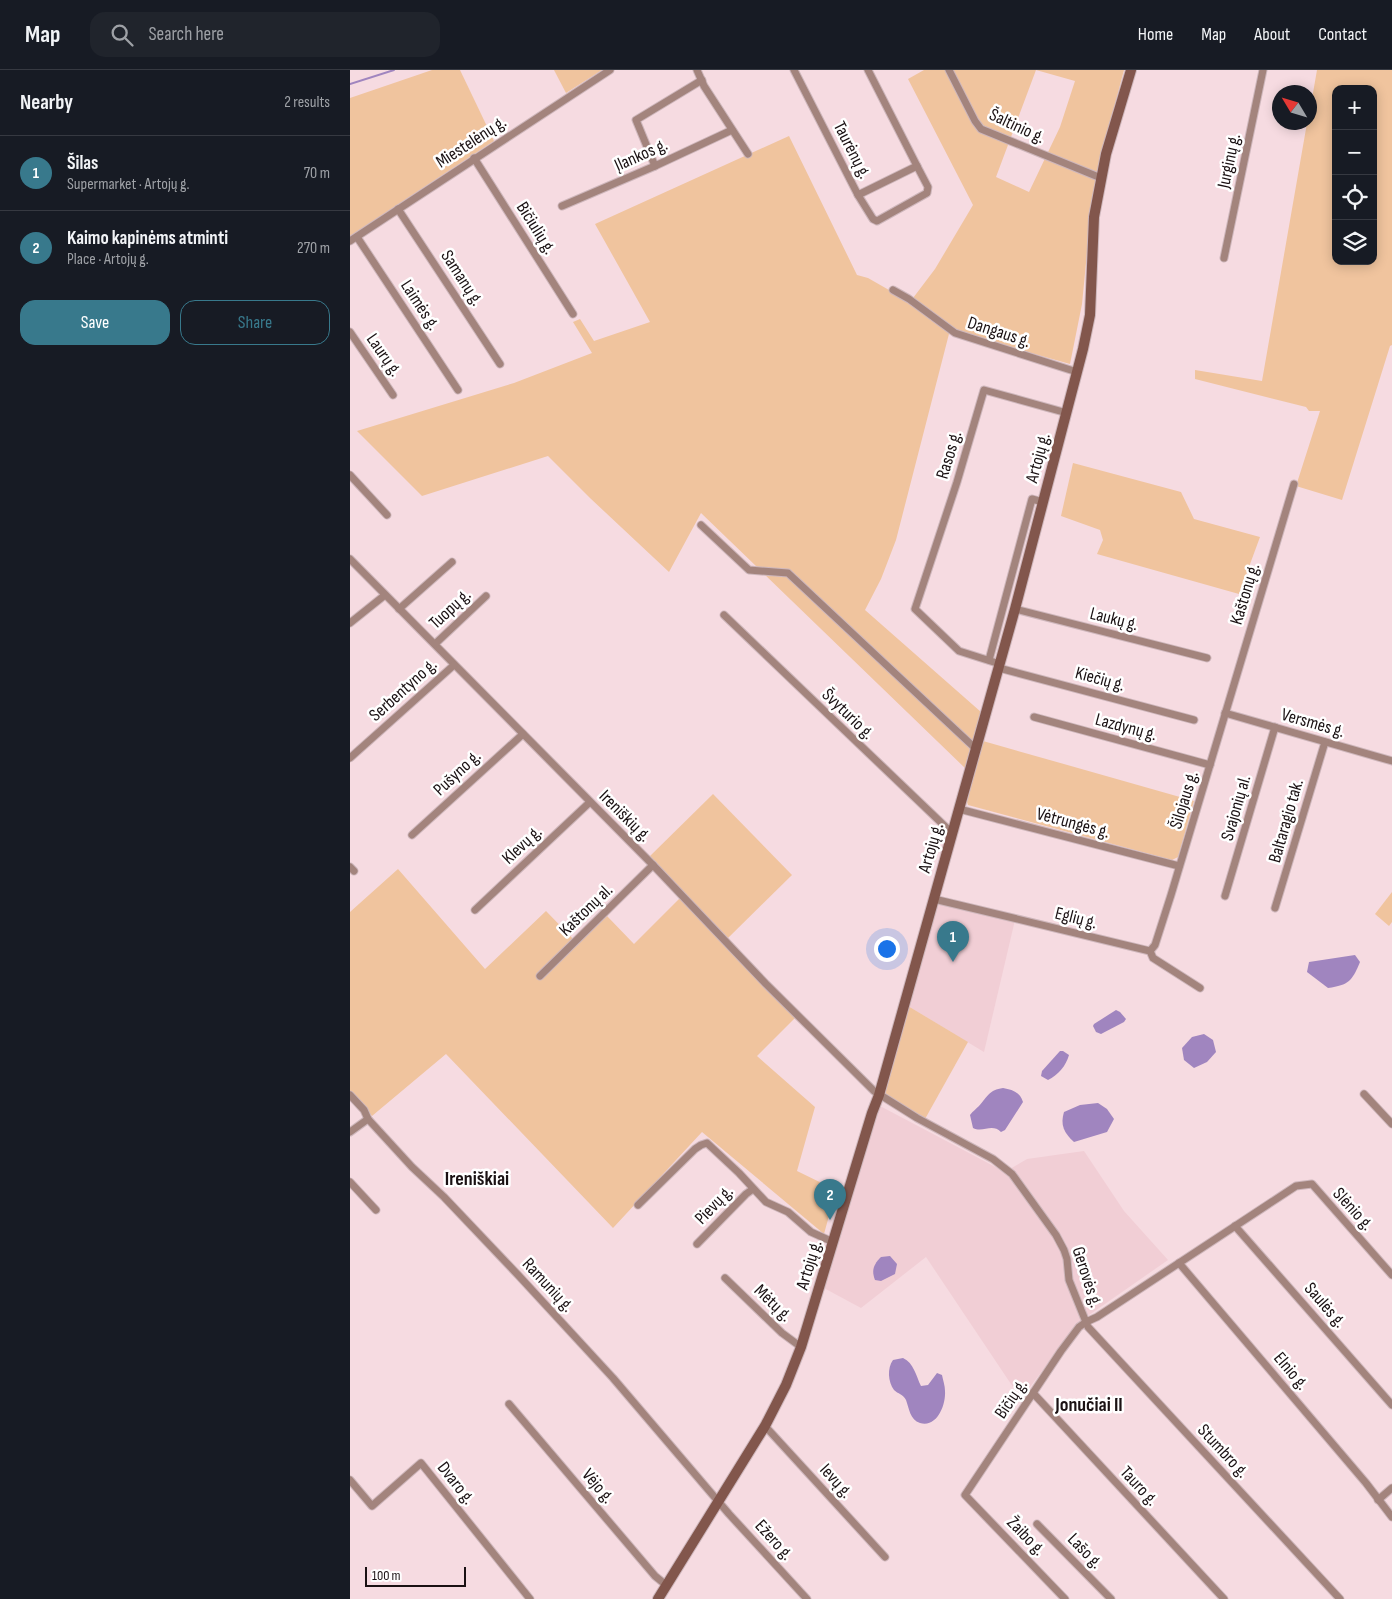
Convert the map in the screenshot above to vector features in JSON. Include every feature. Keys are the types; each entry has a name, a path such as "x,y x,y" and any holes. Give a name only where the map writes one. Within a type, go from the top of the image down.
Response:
{"main road":[{"name":"Artojų g.","path":"658,1599 765,1426 786,1385 801,1347 879,1095 1015,609 1067,413 1090,315 1094,217 1101,178 1106,154 1131,70"}],"street":[{"name":"Miestelėnų g.","path":"353,239 610,70"},
{"path":"697,70 748,154"},
{"name":"Taurėnų g.","path":"794,70 858,195 917,166"},
{"path":"858,195 877,222 927,193 928,187 868,70"},
{"name":"Šaltinio g.","path":"949,70 981,129 1101,178"},
{"name":"Jurginų g.","path":"1224,258 1263,70"},
{"path":"655,166 636,120 702,80"},
{"name":"Įlankos g.","path":"562,206 732,130"},
{"name":"Bičiulių g.","path":"474,158 574,314"},
{"name":"Samanų g.","path":"398,209 500,364"},
{"name":"Laimės g.","path":"353,239 458,390"},
{"name":"Dangaus g.","path":"892,290 908,299 955,334 1077,372"},
{"name":"Laurų g.","path":"350,332 393,395"},
{"name":"Rasos g.","path":"915,610 957,482 984,390 1067,413"},
{"path":"350,476 387,515"},
{"name":"Kaštonų g.","path":"1225,713 1294,484"},
{"path":"988,660 1032,499 1043,502"},
{"path":"701,525 749,570 788,573 976,749"},
{"name":"Ireniškių g.","path":"350,559 653,865 766,984 879,1095"},
{"path":"399,609 452,562"},
{"path":"350,623 385,595"},
{"name":"Tuopų g.","path":"435,644 486,596"},
{"name":"Laukų g.","path":"1015,609 1207,658"},
{"name":"Kiečių g.","path":"915,610 959,651 988,660 999,666 1194,720"},
{"name":"Švyturio g.","path":"724,615 952,834"},
{"name":"Serbentyno g.","path":"350,758 454,664"},
{"name":"Versmės g.","path":"1225,713 1392,761"},
{"name":"Šilojaus g.","path":"1150,951 1155,945 1225,713"},
{"name":"Lazdynų g.","path":"1034,717 1210,766"},
{"name":"Svajonių al.","path":"1225,896 1275,727"},
{"name":"Pušyno g.","path":"412,835 523,734"},
{"name":"Baltaragio tak.","path":"1275,908 1325,742"},
{"name":"Klevų g.","path":"475,910 590,802"},
{"name":"Vėtrungės g.","path":"959,809 1179,866"},
{"name":"Kaštonų al.","path":"540,976 653,865"},
{"name":"Eglių g.","path":"934,899 1150,951 1153,958 1200,988"},
{"path":"1364,1094 1392,1124"},
{"name":"Ramunių g.","path":"350,1095 364,1110 368,1119 412,1167 444,1197 613,1378 719,1500"},
{"name":"Gerovės g.","path":"879,1095 993,1159 1012,1174 1064,1250 1069,1280 1086,1322 1097,1318 1296,1186 1312,1184"},
{"path":"350,1132 368,1119"},
{"path":"638,1205 695,1149 707,1143 766,1202 788,1212 810,1232 833,1242"},
{"path":"350,1182 376,1210"},
{"name":"Slėnio g.","path":"1312,1184 1392,1275"},
{"name":"Pievų g.","path":"697,1244 753,1189"},
{"name":"Saulės g.","path":"1235,1226 1392,1404"},
{"name":"Elnio g.","path":"1179,1263 1392,1517"},
{"name":"Mėtų g.","path":"725,1278 782,1333 801,1347"},
{"name":"Bičių g.","path":"965,1495 1061,1351 1086,1322"},
{"name":"Stumbro g.","path":"1086,1322 1092,1332 1340,1599"},
{"name":"Tauro g.","path":"1034,1393 1224,1599"},
{"name":"Vėjo g.","path":"509,1404 655,1576 666,1585"},
{"name":"Ievų g.","path":"765,1426 885,1557"},
{"name":"Dvaro g.","path":"350,1480 372,1506 421,1463 530,1599"},
{"path":"1378,1500 1392,1488"},
{"name":"Žaibo g.","path":"965,1495 1065,1599"},
{"name":"Ežero g.","path":"719,1500 807,1599"},
{"name":"Lašo g.","path":"1037,1524 1111,1599"}],"shaded area":[{"path":"432,70 460,70 494,141 350,236 350,98"},
{"path":"554,70 602,70 566,93"},
{"path":"924,70 1036,70 1124,70 1100,160 1090,222 1082,304 1070,364 950,330 896,540 881,579 865,610 981,712 966,769 701,513 669,572 548,456 422,496 357,431 514,383 592,353 573,322 580,319 594,341 650,322 595,224 789,136 857,275 868,278 910,302 935,269 973,205 908,79","holes":["1036,70 1075,81 1060,127 1029,192 996,177"]},
{"path":"1317,70 1392,70 1392,345 1390,346 1342,500 1296,486 1320,411 1309,411 1306,407 1195,379 1195,370 1262,381 1306,130 1317,130 1317,85 1314,85"},
{"path":"1073,463 1181,492 1194,519 1260,537 1239,594 1097,554 1103,540 1100,530 1061,516"},
{"path":"983,741 1194,801 1178,857 1172,860 968,805 967,802"},
{"path":"713,794 792,875 727,939 648,858"},
{"path":"398,869 485,969 546,911 578,944 607,916 634,944 680,898 795,1018 757,1056 815,1107 797,1171 836,1190 824,1234 702,1132 613,1228 446,1054 372,1116 350,1091 350,912"},
{"path":"1392,892 1392,922 1389,926 1375,914"},
{"path":"944,903 1015,920 984,1052 908,1006 937,907 939,904"},
{"path":"1355,955 1360,962 1352,978 1341,985 1328,988 1307,972 1309,962"},
{"path":"908,1006 968,1042 925,1119 884,1093"},
{"path":"1116,1010 1126,1019 1124,1022 1101,1034 1096,1032 1094,1024"},
{"path":"1204,1034 1213,1040 1216,1052 1207,1062 1194,1068 1184,1060 1182,1048 1192,1037"},
{"path":"1060,1051 1069,1055 1064,1066 1055,1076 1048,1080 1041,1076 1042,1071"},
{"path":"1003,1088 1016,1092 1023,1102 1005,1130 1001,1132 994,1128 973,1128 970,1115 989,1094"},
{"path":"1098,1103 1107,1109 1114,1119 1107,1132 1074,1142 1064,1128 1062,1121 1064,1112 1080,1105"},
{"path":"880,1106 1005,1172 1027,1159 1084,1151 1124,1211 1168,1260 1079,1322 1021,1399 926,1257 861,1308 822,1287"},
{"path":"890,1256 897,1264 895,1274 881,1281 875,1280 873,1270 877,1262 881,1257"},
{"path":"903,1358 912,1366 921,1386 928,1385 937,1373 942,1375 945,1389 944,1403 936,1419 926,1424 914,1419 905,1398 894,1390 890,1383 891,1363 893,1360"}],"waterway":[{"path":"350,84 394,70"}],"place":[{"name":"Šilas","path":"953,962"},
{"name":"Kaimo kapinėms atminti","path":"830,1220"}],"district":[{"name":"Ireniškiai","path":"477,1179"},
{"name":"Jonučiai II","path":"1089,1405"}]}
